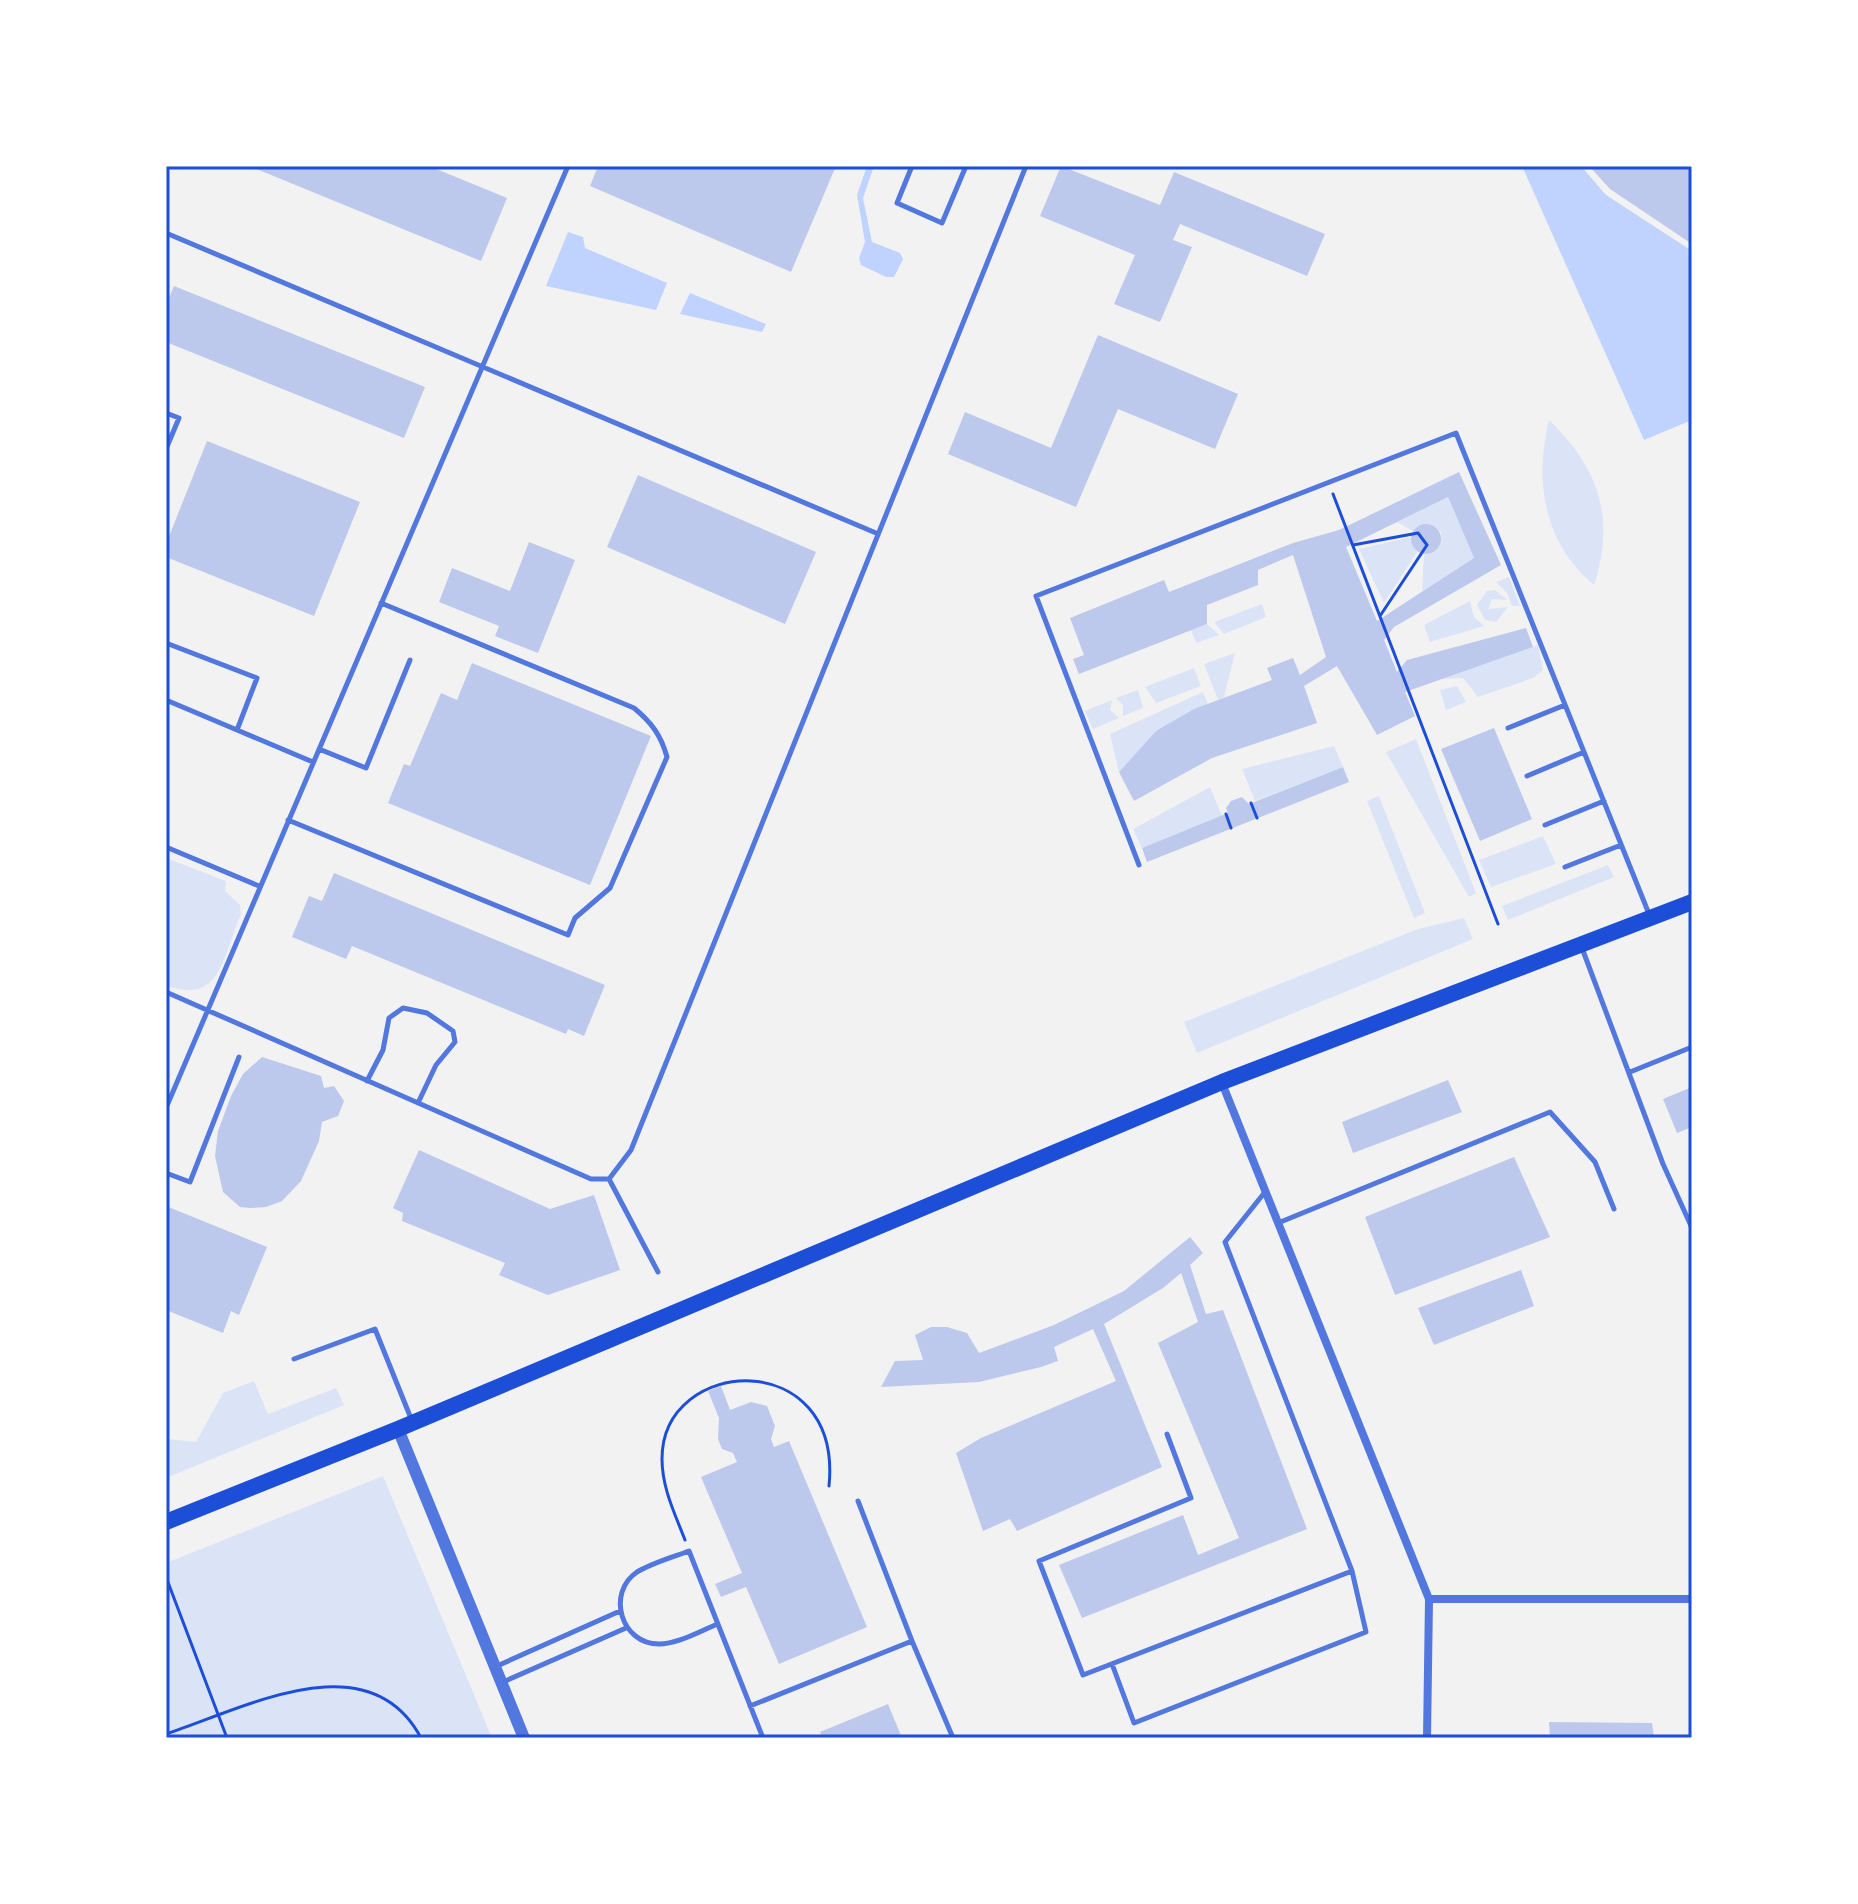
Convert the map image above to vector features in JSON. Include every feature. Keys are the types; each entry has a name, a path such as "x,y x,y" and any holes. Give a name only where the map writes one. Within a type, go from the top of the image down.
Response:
{"main road":[{"path":"166,1522 405,1426 1222,1082 1692,902"}],"street":[{"path":"1222,1082 1429,1599 1427,1738"},
{"path":"405,1426 524,1738"},
{"path":"1429,1599 1692,1599"}],"lane":[{"path":"166,1108 568,166"},
{"path":"912,166 897,203 942,223 966,166"},
{"path":"609,1179 631,1150 876,533 1026,166"},
{"path":"166,233 876,533"},
{"path":"166,413 179,418 166,449"},
{"path":"1139,865 1036,596 1456,433 1651,919"},
{"path":"288,820 568,935 575,918 610,888 667,757 663,740 651,723 634,708 381,603"},
{"path":"166,643 257,678 237,730"},
{"path":"319,749 366,768 410,660"},
{"path":"166,700 313,762"},
{"path":"1508,728 1565,705"},
{"path":"1527,776 1584,752"},
{"path":"1545,825 1604,801"},
{"path":"1565,867 1621,845"},
{"path":"166,847 259,886"},
{"path":"1581,947 1663,1164 1692,1228"},
{"path":"166,992 591,1179 609,1179"},
{"path":"367,1081 383,1050 389,1018 403,1008 427,1013 453,1031 455,1042 436,1065 418,1103"},
{"path":"1630,1072 1692,1047"},
{"path":"166,1173 190,1182 239,1057"},
{"path":"1278,1223 1550,1112 1595,1162 1614,1209"},
{"path":"609,1179 658,1272"},
{"path":"1112,1664 1134,1723 1366,1632 1352,1571 1225,1242 1265,1191"},
{"path":"294,1359 375,1329 405,1426"},
{"path":"1167,1434 1191,1498 1039,1561 1083,1675 1352,1571"},
{"path":"858,1501 953,1738"},
{"path":"718,1624 660,1644 647,1643 626,1628 620,1611 622,1590 639,1571 689,1551 718,1624 750,1706 763,1738"},
{"path":"495,1666 620,1611"},
{"path":"502,1682 626,1628"},
{"path":"750,1706 912,1641"}],"path":[{"path":"1329,483 1498,924"},
{"path":"1353,545 1418,533 1427,545 1380,616"},
{"path":"1251,803 1257,818"},
{"path":"1226,814 1231,828"},
{"path":"689,1551 663,1482 662,1455 670,1427 686,1404 709,1388 736,1380 763,1380 790,1391 811,1409 825,1432 831,1458 829,1486"},
{"path":"166,1577 227,1738"},
{"path":"166,1734 299,1690 330,1685 362,1688 390,1699 411,1719 421,1738"}],"shaded area":[{"path":"1549,420 1580,457 1598,495 1603,516 1603,538 1594,585 1563,550 1547,509 1543,465"},
{"path":"1448,497 1474,558 1422,592 1424,555 1440,546 1441,532 1429,524 1413,531 1397,522"},
{"path":"1411,537 1417,552 1384,603 1359,549"},
{"path":"1509,577 1520,606 1512,606 1507,593 1496,582"},
{"path":"1495,590 1507,600 1492,599 1488,609 1508,607 1496,622 1485,620 1477,605 1487,591"},
{"path":"1470,601 1474,617 1484,626 1430,642 1424,625"},
{"path":"1262,604 1266,617 1224,634 1214,622"},
{"path":"1207,624 1219,635 1196,643 1191,630"},
{"path":"1538,645 1543,670 1533,678 1478,697 1463,678 1442,679"},
{"path":"1235,653 1224,697 1218,700 1204,664"},
{"path":"1194,668 1201,686 1156,703 1145,687"},
{"path":"1457,686 1466,702 1446,710 1440,690"},
{"path":"1138,690 1143,708 1123,716 1123,705 1116,698"},
{"path":"1203,692 1208,704 1156,731 1119,772 1110,734"},
{"path":"1112,700 1110,710 1119,718 1093,729 1085,711"},
{"path":"1416,739 1476,893 1469,897 1386,752"},
{"path":"1334,746 1343,767 1255,801 1242,769"},
{"path":"1210,787 1222,816 1142,848 1133,829"},
{"path":"1379,796 1425,913 1414,918 1367,801"},
{"path":"1543,836 1556,864 1491,887 1479,860"},
{"path":"166,858 226,881 225,891 240,905 241,914 224,960 209,983 198,989 184,990 166,985"},
{"path":"1608,865 1614,877 1508,920 1502,906"},
{"path":"1464,918 1473,939 1197,1053 1184,1022 1418,929"},
{"path":"254,1381 268,1414 336,1388 344,1405 166,1478 166,1439 196,1442 223,1393"},
{"path":"383,1476 492,1738 166,1738 166,1563"}],"water":[{"path":"867,166 874,166 863,198 872,242 900,253 903,259 894,277 886,277 861,265 859,258 865,242 857,195"},
{"path":"1522,166 1581,166 1606,195 1692,251 1692,420 1644,440"},
{"path":"568,232 583,237 585,248 667,283 656,310 546,286"},
{"path":"690,293 766,324 762,332 680,314"}],"building":[{"path":"249,166 429,166 507,198 481,261"},
{"path":"598,166 836,166 791,272 590,186"},
{"path":"1061,166 1160,205 1174,172 1325,234 1307,276 1180,224 1173,240 1192,247 1160,322 1114,304 1135,255 1040,216"},
{"path":"1589,166 1692,166 1692,244 1610,189"},
{"path":"174,286 425,387 404,438 166,342 166,305"},
{"path":"1098,335 1238,394 1215,449 1118,409 1076,507 948,454 965,412 1051,448"},
{"path":"207,441 360,502 314,616 166,557 166,544"},
{"path":"1459,472 1501,565 1394,627 1384,640 1397,672 1407,660 1526,628 1533,647 1405,692 1415,716 1377,735 1337,666 1304,686 1317,723 1212,758 1134,801 1119,772 1156,731 1194,709 1272,680 1267,668 1293,658 1300,675 1326,657 1293,555 1258,570 1258,585 1207,605 1207,624 1079,674 1073,659 1084,655 1070,618 1164,580 1169,592 1293,543 1339,530","holes":["1448,497 1474,558 1377,621 1346,547"]},
{"path":"638,475 816,552 785,624 607,547"},
{"path":"1426,524 1437,528 1441,539 1437,550 1426,554 1415,550 1411,539 1415,528"},
{"path":"529,542 575,560 538,653 495,636 499,626 439,602 452,568 510,591"},
{"path":"472,663 651,736 590,885 388,803 404,764 410,766 441,693 457,700"},
{"path":"1494,728 1532,819 1480,841 1441,749"},
{"path":"1343,767 1349,782 1147,862 1142,848 1228,813 1226,808 1231,801 1242,797 1249,804"},
{"path":"334,873 605,985 584,1036 568,1029 566,1034 352,946 346,959 292,937 309,896 322,901"},
{"path":"262,1057 321,1076 324,1088 334,1086 344,1101 338,1116 322,1122 319,1141 301,1181 282,1201 266,1207 240,1207 223,1192 215,1156 218,1131 243,1074"},
{"path":"1448,1080 1462,1112 1353,1153 1342,1122"},
{"path":"1692,1087 1692,1127 1677,1133 1663,1099"},
{"path":"419,1150 550,1209 594,1195 620,1270 548,1295 499,1275 505,1263 402,1221 403,1213 393,1208"},
{"path":"1514,1157 1550,1237 1395,1295 1365,1217"},
{"path":"166,1206 267,1247 239,1315 231,1311 223,1333 166,1310"},
{"path":"1190,1237 1203,1253 1190,1265 1206,1314 1223,1310 1307,1529 1082,1618 1059,1565 1183,1515 1198,1555 1239,1538 1158,1343 1198,1322 1181,1273 1163,1288 1104,1324 1162,1467 1017,1531 1010,1519 983,1531 956,1453 981,1438 1116,1381 1093,1329 1054,1347 1058,1361 1041,1367 979,1382 881,1387 895,1361 923,1360 915,1335 931,1327 947,1327 967,1333 979,1353 1054,1325 1124,1291"},
{"path":"1521,1270 1534,1306 1434,1345 1418,1308"},
{"path":"721,1386 730,1410 751,1402 767,1406 775,1426 771,1439 774,1447 789,1441 867,1627 779,1664 746,1587 721,1597 715,1584 742,1573 701,1477 737,1462 733,1453 722,1449 718,1439 719,1418 708,1391"},
{"path":"888,1704 902,1738 822,1738 820,1732"},
{"path":"1549,1722 1652,1723 1654,1738 1550,1738"}]}
